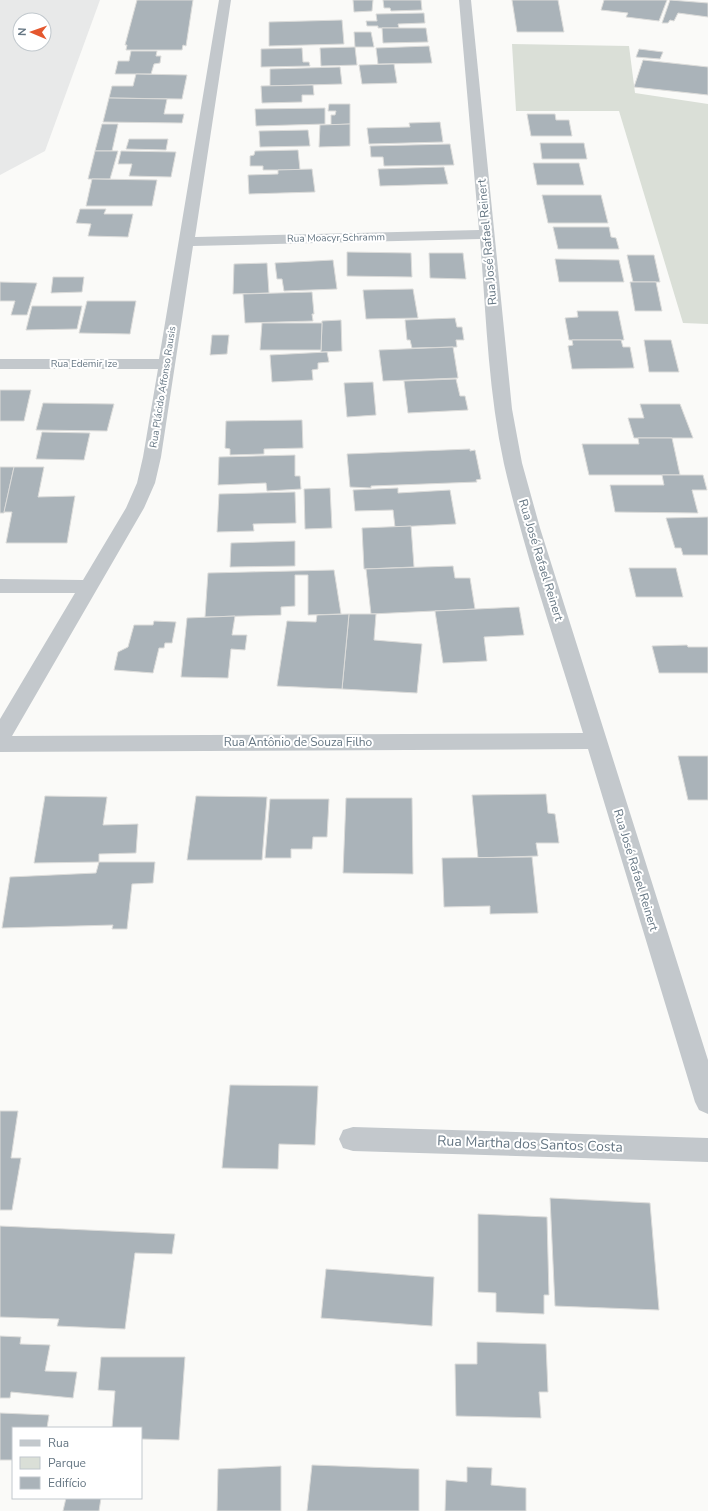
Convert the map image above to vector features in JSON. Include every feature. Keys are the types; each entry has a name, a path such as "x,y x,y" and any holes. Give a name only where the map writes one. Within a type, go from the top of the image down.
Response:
{"street":[{"name":"Rua Plácido Affonso Rausis","path":"0,738 135,508 146,482 152,457 224,0"},
{"name":"Rua José Rafael Reinert","path":"466,0 503,409 513,463 530,528 708,1102"},
{"name":"Rua Moacyr Schramm","path":"186,242 486,234"},
{"name":"Rua Edemir Ize","path":"0,364 167,364"},
{"path":"0,586 89,587"},
{"name":"Rua Antônio de Souza Filho","path":"0,744 596,741"},
{"name":"Rua Martha dos Santos Costa","path":"353,1139 708,1150"}],"shaded area":[{"path":"0,0 100,0 45,151 0,175"}],"green space":[{"path":"512,44 629,46 635,93 708,104 708,324 683,323 619,111 516,111"}],"building":[{"path":"137,0 193,0 186,46 183,45 182,50 126,50 127,45 125,45"},
{"path":"353,0 373,0 372,11 354,12"},
{"path":"383,0 421,0 422,10 391,11 390,8 384,8"},
{"path":"512,0 558,0 564,32 517,32"},
{"path":"604,0 667,0 659,21 626,17 628,13 601,10"},
{"path":"670,0 708,3 708,17 678,13 674,21 670,20 668,23 662,23"},
{"path":"424,13 425,23 398,24 399,28 378,28 378,26 367,26 366,21 377,21 376,14"},
{"path":"342,20 344,44 269,46 269,22"},
{"path":"382,28 426,28 428,42 383,43"},
{"path":"354,32 371,32 374,47 355,47"},
{"path":"429,46 432,63 378,64 376,48"},
{"path":"355,47 357,65 321,66 320,48"},
{"path":"302,48 303,62 309,62 310,66 261,67 261,49"},
{"path":"639,49 663,52 660,59 636,57"},
{"path":"131,51 157,51 156,56 161,56 160,63 154,64 151,74 115,74 118,61 129,61"},
{"path":"643,60 708,67 708,95 634,87"},
{"path":"394,64 397,83 362,84 359,65"},
{"path":"340,67 342,84 270,86 270,69"},
{"path":"136,74 187,75 182,99 109,98 112,86 133,86"},
{"path":"313,85 314,95 302,95 302,102 262,103 261,86"},
{"path":"109,98 167,99 164,114 184,114 182,123 103,122"},
{"path":"329,104 350,104 350,124 331,125 331,115 335,115 336,111 328,111"},
{"path":"325,108 325,124 256,126 255,109"},
{"path":"527,114 555,114 556,120 569,120 572,136 531,136"},
{"path":"440,122 443,142 369,144 367,128 410,127 409,123"},
{"path":"102,124 118,124 112,151 95,151"},
{"path":"350,124 350,146 319,147 320,125"},
{"path":"308,130 310,146 260,147 259,131"},
{"path":"129,139 168,139 166,150 126,149"},
{"path":"540,143 584,143 587,159 542,159"},
{"path":"450,144 454,165 384,166 383,157 371,157 370,146"},
{"path":"298,150 300,170 263,170 263,166 250,166 250,156 254,155 255,151"},
{"path":"95,151 118,151 110,179 88,179"},
{"path":"121,151 176,152 171,177 129,176 132,164 118,164"},
{"path":"533,163 579,163 584,185 537,185"},
{"path":"444,167 448,184 380,186 378,169"},
{"path":"312,169 315,192 249,194 248,175 278,174 278,170"},
{"path":"92,179 157,180 152,206 86,206"},
{"path":"542,195 601,195 608,223 548,223"},
{"path":"80,209 106,209 104,214 133,214 128,237 88,236 91,224 76,223"},
{"path":"553,227 609,227 611,237 616,238 619,249 558,249"},
{"path":"347,252 411,253 412,277 347,276"},
{"path":"429,253 463,253 466,279 430,278"},
{"path":"627,255 654,255 660,282 633,282"},
{"path":"555,259 619,260 624,282 559,282"},
{"path":"333,260 337,289 284,291 282,279 277,279 275,263"},
{"path":"267,263 269,293 233,294 234,264"},
{"path":"53,277 84,277 82,292 51,293"},
{"path":"0,282 37,283 27,315 11,315 15,301 0,301"},
{"path":"630,282 656,282 662,311 635,311"},
{"path":"413,289 418,318 366,319 363,290"},
{"path":"312,292 314,314 312,314 313,321 245,323 243,294"},
{"path":"87,301 136,301 130,334 79,333"},
{"path":"32,306 82,306 77,329 26,330"},
{"path":"577,311 618,311 624,340 569,340 565,318 578,317"},
{"path":"455,318 457,327 462,327 464,340 456,340 457,347 412,348 410,340 407,340 405,320"},
{"path":"341,320 342,351 321,352 322,321"},
{"path":"262,323 322,323 321,350 260,350"},
{"path":"212,335 229,335 227,354 210,355"},
{"path":"572,340 621,340 623,347 630,347 634,368 572,369 568,346 573,345"},
{"path":"644,340 671,340 679,372 649,372"},
{"path":"453,347 458,378 383,381 379,350"},
{"path":"327,352 329,362 318,363 318,369 312,370 313,380 272,382 270,355"},
{"path":"456,379 460,396 465,396 468,410 408,413 404,381"},
{"path":"373,382 376,415 347,417 344,383"},
{"path":"0,390 31,390 24,421 0,421"},
{"path":"43,403 114,404 107,431 36,430"},
{"path":"640,404 680,404 693,438 634,438 628,418 644,418"},
{"path":"302,420 303,448 264,449 264,454 230,455 230,449 225,448 226,421"},
{"path":"42,432 90,433 84,460 36,459"},
{"path":"638,438 672,438 680,475 589,475 582,444 639,444"},
{"path":"470,449 470,451 475,450 481,479 476,480 477,482 371,486 371,488 350,487 347,454"},
{"path":"295,455 295,476 300,476 301,489 267,491 266,483 218,485 219,457"},
{"path":"0,467 14,467 4,513 0,513"},
{"path":"14,467 44,467 38,497 75,496 67,543 6,543 12,512 4,512"},
{"path":"662,475 703,475 707,490 692,490 698,513 615,512 610,485 664,485"},
{"path":"330,488 332,528 305,529 304,489"},
{"path":"398,488 398,493 450,490 456,524 395,527 393,510 355,511 353,490"},
{"path":"295,492 296,523 253,524 254,531 217,532 219,494"},
{"path":"708,517 708,555 683,555 681,548 675,548 666,518"},
{"path":"411,526 414,567 364,569 362,528"},
{"path":"295,541 295,566 230,567 231,543"},
{"path":"453,566 455,578 470,578 475,609 371,614 366,569"},
{"path":"629,568 676,568 683,597 636,597"},
{"path":"334,570 341,614 308,615 308,575 295,575 295,606 281,607 281,615 205,617 208,573"},
{"path":"519,607 524,635 484,637 487,661 443,663 435,611"},
{"path":"349,614 376,614 374,640 422,644 417,693 342,689"},
{"path":"349,614 342,689 277,686 287,621 316,622 317,615"},
{"path":"235,616 232,635 247,635 245,650 231,649 228,678 181,677 187,618"},
{"path":"154,621 176,622 172,643 165,643 164,648 159,648 153,673 114,670 118,652 128,647 134,625 153,625"},
{"path":"687,645 688,647 708,647 708,673 659,673 652,646"},
{"path":"678,756 708,756 708,800 688,800"},
{"path":"546,794 548,813 555,814 559,843 536,843 538,856 478,858 472,795"},
{"path":"45,796 107,797 103,825 138,824 136,853 99,854 99,862 34,863"},
{"path":"196,796 267,797 262,860 187,860"},
{"path":"346,798 412,798 413,874 343,873"},
{"path":"270,799 329,799 327,837 313,837 312,849 291,849 291,858 265,858"},
{"path":"532,857 538,913 490,914 490,906 444,907 442,858"},
{"path":"99,862 155,862 153,883 132,884 127,929 112,929 113,925 2,928 10,877 96,873"},
{"path":"230,1085 318,1086 315,1145 279,1144 278,1169 222,1168"},
{"path":"0,1111 18,1111 11,1158 21,1158 12,1210 0,1210"},
{"path":"550,1198 650,1203 659,1310 555,1306"},
{"path":"478,1214 547,1217 549,1295 544,1295 544,1314 496,1312 496,1293 478,1292"},
{"path":"0,1226 175,1234 172,1254 135,1253 125,1329 57,1326 59,1319 0,1317"},
{"path":"326,1269 434,1277 432,1326 321,1318"},
{"path":"0,1336 21,1337 20,1344 50,1345 45,1371 77,1372 73,1398 11,1392 10,1398 0,1398"},
{"path":"477,1342 546,1344 548,1392 539,1392 541,1418 456,1416 455,1364 477,1364"},
{"path":"101,1357 185,1357 179,1440 142,1439 142,1427 112,1427 115,1391 98,1390"},
{"path":"0,1413 49,1415 47,1427 12,1427 12,1460 0,1460"},
{"path":"312,1465 419,1469 419,1511 307,1511"},
{"path":"281,1466 281,1511 217,1511 218,1469"},
{"path":"467,1467 492,1468 491,1485 526,1488 526,1511 445,1511 446,1480 467,1482"},
{"path":"66,1499 101,1499 99,1511 63,1511"}]}
